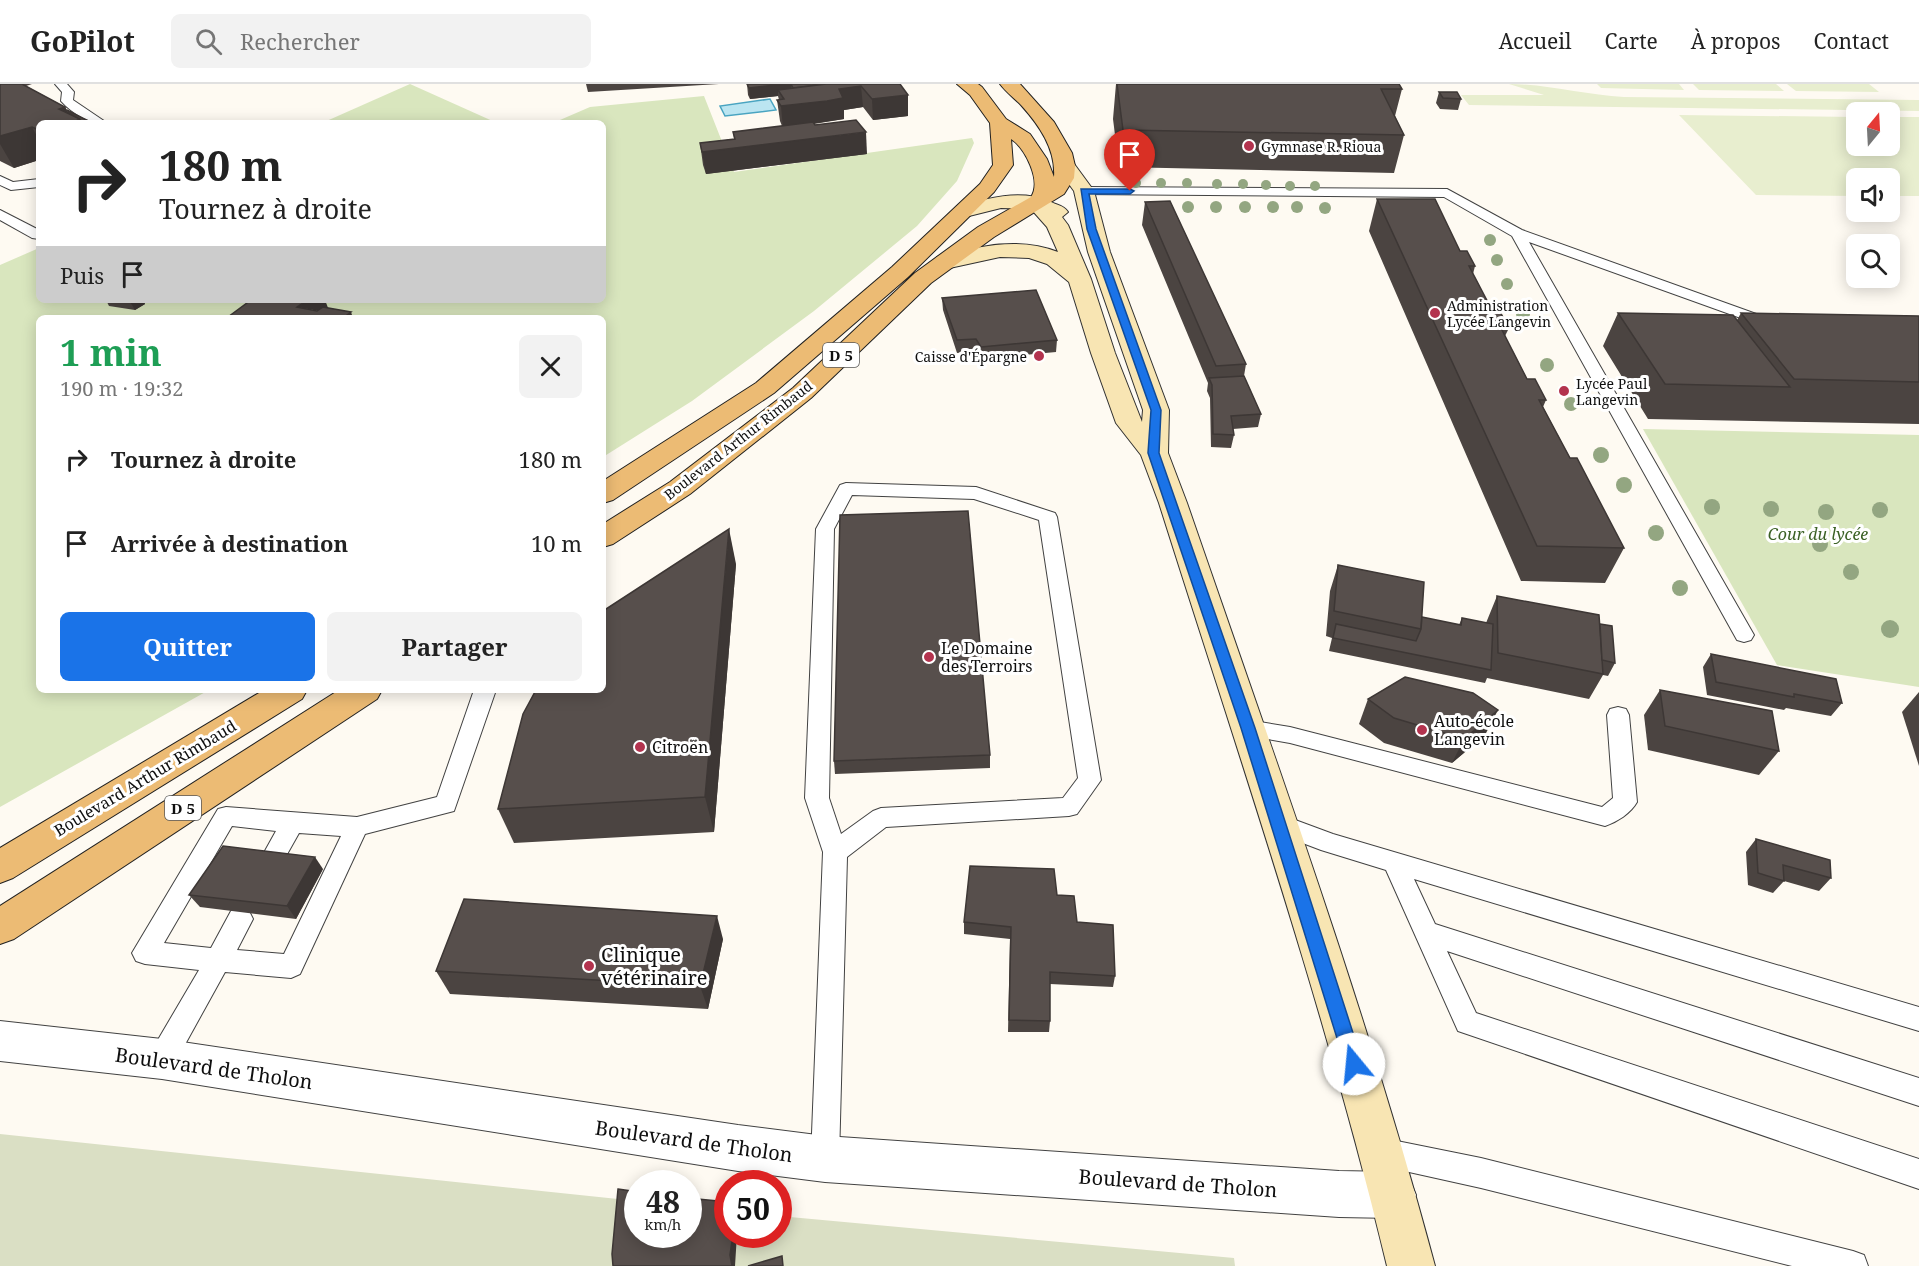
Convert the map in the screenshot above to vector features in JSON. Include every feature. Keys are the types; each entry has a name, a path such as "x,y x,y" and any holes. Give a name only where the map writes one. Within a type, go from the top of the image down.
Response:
{"main road":[{"name":"D 5","path":"966,84 976,92 999,123 1023,138 1037,159 1046,180 1044,192 1037,203"},
{"path":"1009,84 1040,114 1056,139 1065,165 1084,191 1092,229 1156,410 1154,453"},
{"name":"Boulevard Arthur Rimbaud","path":"606,492 765,388 900,272 965,211 987,188 1003,165 999,123"},
{"name":"Boulevard Arthur Rimbaud","path":"606,535 680,488 802,393 923,278 986,232 1057,190 1064,179 1065,165"},
{"name":"Boulevard Arthur Rimbaud","path":"965,211 1007,200 1037,203 1092,229"},
{"path":"1037,203 1057,225 1080,279 1103,353 1129,423 1154,453 1279,824 1388,1173 1411,1266"},
{"path":"945,262 985,251 1033,253 1054,259 1080,279"},
{"name":"Boulevard Arthur Rimbaud","path":"0,867 285,693"},
{"name":"D 5","path":"0,927 360,693"}],"street":[{"name":"Boulevard de Tholon","path":"0,1041 162,1059 738,1148 825,1159 1327,1193 1388,1173"}],"lane":[{"path":"61,84 68,92 67,101 77,110 95,120"},
{"path":"4,184 36,183"},
{"path":"4,184 36,191"},
{"path":"1084,191 1447,193 1517,233 1671,290 1781,327"},
{"path":"0,214 36,234"},
{"path":"1517,233 1744,635"},
{"path":"825,1159 835,852 817,798 825,529 846,489 976,492 1048,517 1089,780 1069,807 881,818 835,852"},
{"path":"357,827 291,966 145,952 226,816 357,827 446,804 484,693"},
{"path":"1248,728 1290,735 1605,817 1625,802 1617,715"},
{"path":"273,858 292,823"},
{"path":"1279,824 1329,843 1919,1019"},
{"path":"1395,863 1467,1022 1919,1174"},
{"path":"162,1059 240,919"},
{"path":"1428,933 1919,1092"},
{"path":"1388,1173 1481,1173 1853,1266"}],"green space":[{"path":"410,84 490,120 329,120"},
{"path":"1509,84 1624,97 1919,100 1919,111 1900,111 1900,102 1846,102 1846,110 1469,105 1461,95 1544,95"},
{"path":"1597,84 1679,84 1684,90 1601,88"},
{"path":"1693,84 1776,84 1784,91 1699,90"},
{"path":"1787,84 1869,84 1879,92 1796,91"},
{"path":"704,96 734,172 972,138 974,143 957,181 917,226 814,311 692,401 606,455 606,315 36,315 36,693 204,693 0,807 0,265 36,249 36,303 606,303 606,120 560,120 590,107"},
{"path":"1679,115 1846,117 1846,156 1900,156 1900,117 1919,117 1919,196 1900,196 1900,168 1846,168 1846,196 1756,195"},
{"name":"Cour du lycée","path":"1643,429 1919,435 1919,687 1777,665"},
{"path":"0,1134 624,1200 624,1248 702,1248 702,1234 714,1234 714,1248 792,1248 792,1217 1234,1258 1235,1266 0,1266"}],"water":[{"path":"770,99 776,110 725,116 720,106"}],"building":[{"path":"0,84 22,84 65,107 59,109 80,119 36,120 36,129 32,127 0,136"},
{"path":"747,84 784,84 749,88"},
{"path":"791,84 826,84 793,88"},
{"path":"826,84 900,84 908,95 872,99 861,86 839,89 843,98 827,101 781,106 777,100 784,99 778,90"},
{"path":"1117,84 1399,84 1402,89 1381,89 1404,135 1123,130"},
{"path":"1439,92 1457,92 1461,99 1443,98"},
{"path":"67,110 86,120 80,120"},
{"path":"856,120 866,132 702,152 700,143 735,139 733,132 813,122 815,125"},
{"path":"1377,199 1435,199 1460,251 1467,251 1475,266 1469,266 1492,310 1499,310 1509,328 1501,328 1527,379 1535,379 1546,400 1539,400 1570,458 1577,458 1624,548 1537,546"},
{"path":"1170,201 1246,364 1216,366 1145,202"},
{"path":"1036,290 1057,340 981,347 976,339 957,340 942,298"},
{"path":"247,303 303,303 297,307 317,311 323,307 351,312 347,315 231,315"},
{"path":"1618,313 1733,315 1790,387 1665,384"},
{"path":"1741,313 1919,316 1919,382 1794,379"},
{"path":"1244,376 1261,414 1231,416 1234,435 1213,434 1212,385 1209,378"},
{"path":"968,511 990,755 834,761 840,515"},
{"path":"729,529 705,797 498,809 523,714 534,693 606,693 606,609"},
{"path":"1338,565 1424,582 1421,629 1334,611"},
{"path":"1497,596 1599,615 1603,674 1498,653"},
{"path":"1422,617 1461,625 1462,618 1493,624 1491,670 1333,638 1336,624 1416,641 1421,629"},
{"path":"1600,624 1612,626 1615,663 1602,660"},
{"path":"1711,654 1836,679 1842,703 1794,694 1794,697 1716,682"},
{"path":"1405,677 1473,693 1498,710 1464,739 1394,718 1368,699"},
{"path":"1660,690 1772,711 1779,751 1665,726"},
{"path":"1756,839 1830,860 1831,878 1783,865 1784,881 1758,873"},
{"path":"223,846 315,857 287,906 189,895"},
{"path":"970,866 1054,869 1057,895 1074,896 1077,922 1113,925 1115,976 1050,972 1050,1021 1009,1020 1011,927 964,922"},
{"name":"Clinique vétérinaire","path":"464,899 717,916 700,986 436,971"},
{"path":"618,1189 624,1190 624,1248 702,1248 702,1199 714,1201 714,1248 731,1248 732,1266 613,1266"},
{"path":"782,1256 783,1266 748,1266"}],"place":[{"name":"Gymnase R. Rioua","path":"1249,146"},
{"name":"Administration Lycée Langevin","path":"1435,313"},
{"name":"Caisse d'Épargne","path":"1039,356"},
{"name":"Lycée Paul Langevin","path":"1564,391"},
{"name":"Le Domaine des Terroirs","path":"929,657"},
{"name":"Auto-école Langevin","path":"1422,730"},
{"name":"Citroën","path":"640,747"},
{"name":"Clinique vétérinaire","path":"589,966"}],"route":[{"path":"1130,191 1084,191 1092,229 1156,410 1154,453 1173,503 1248,728 1354,1064"}]}
